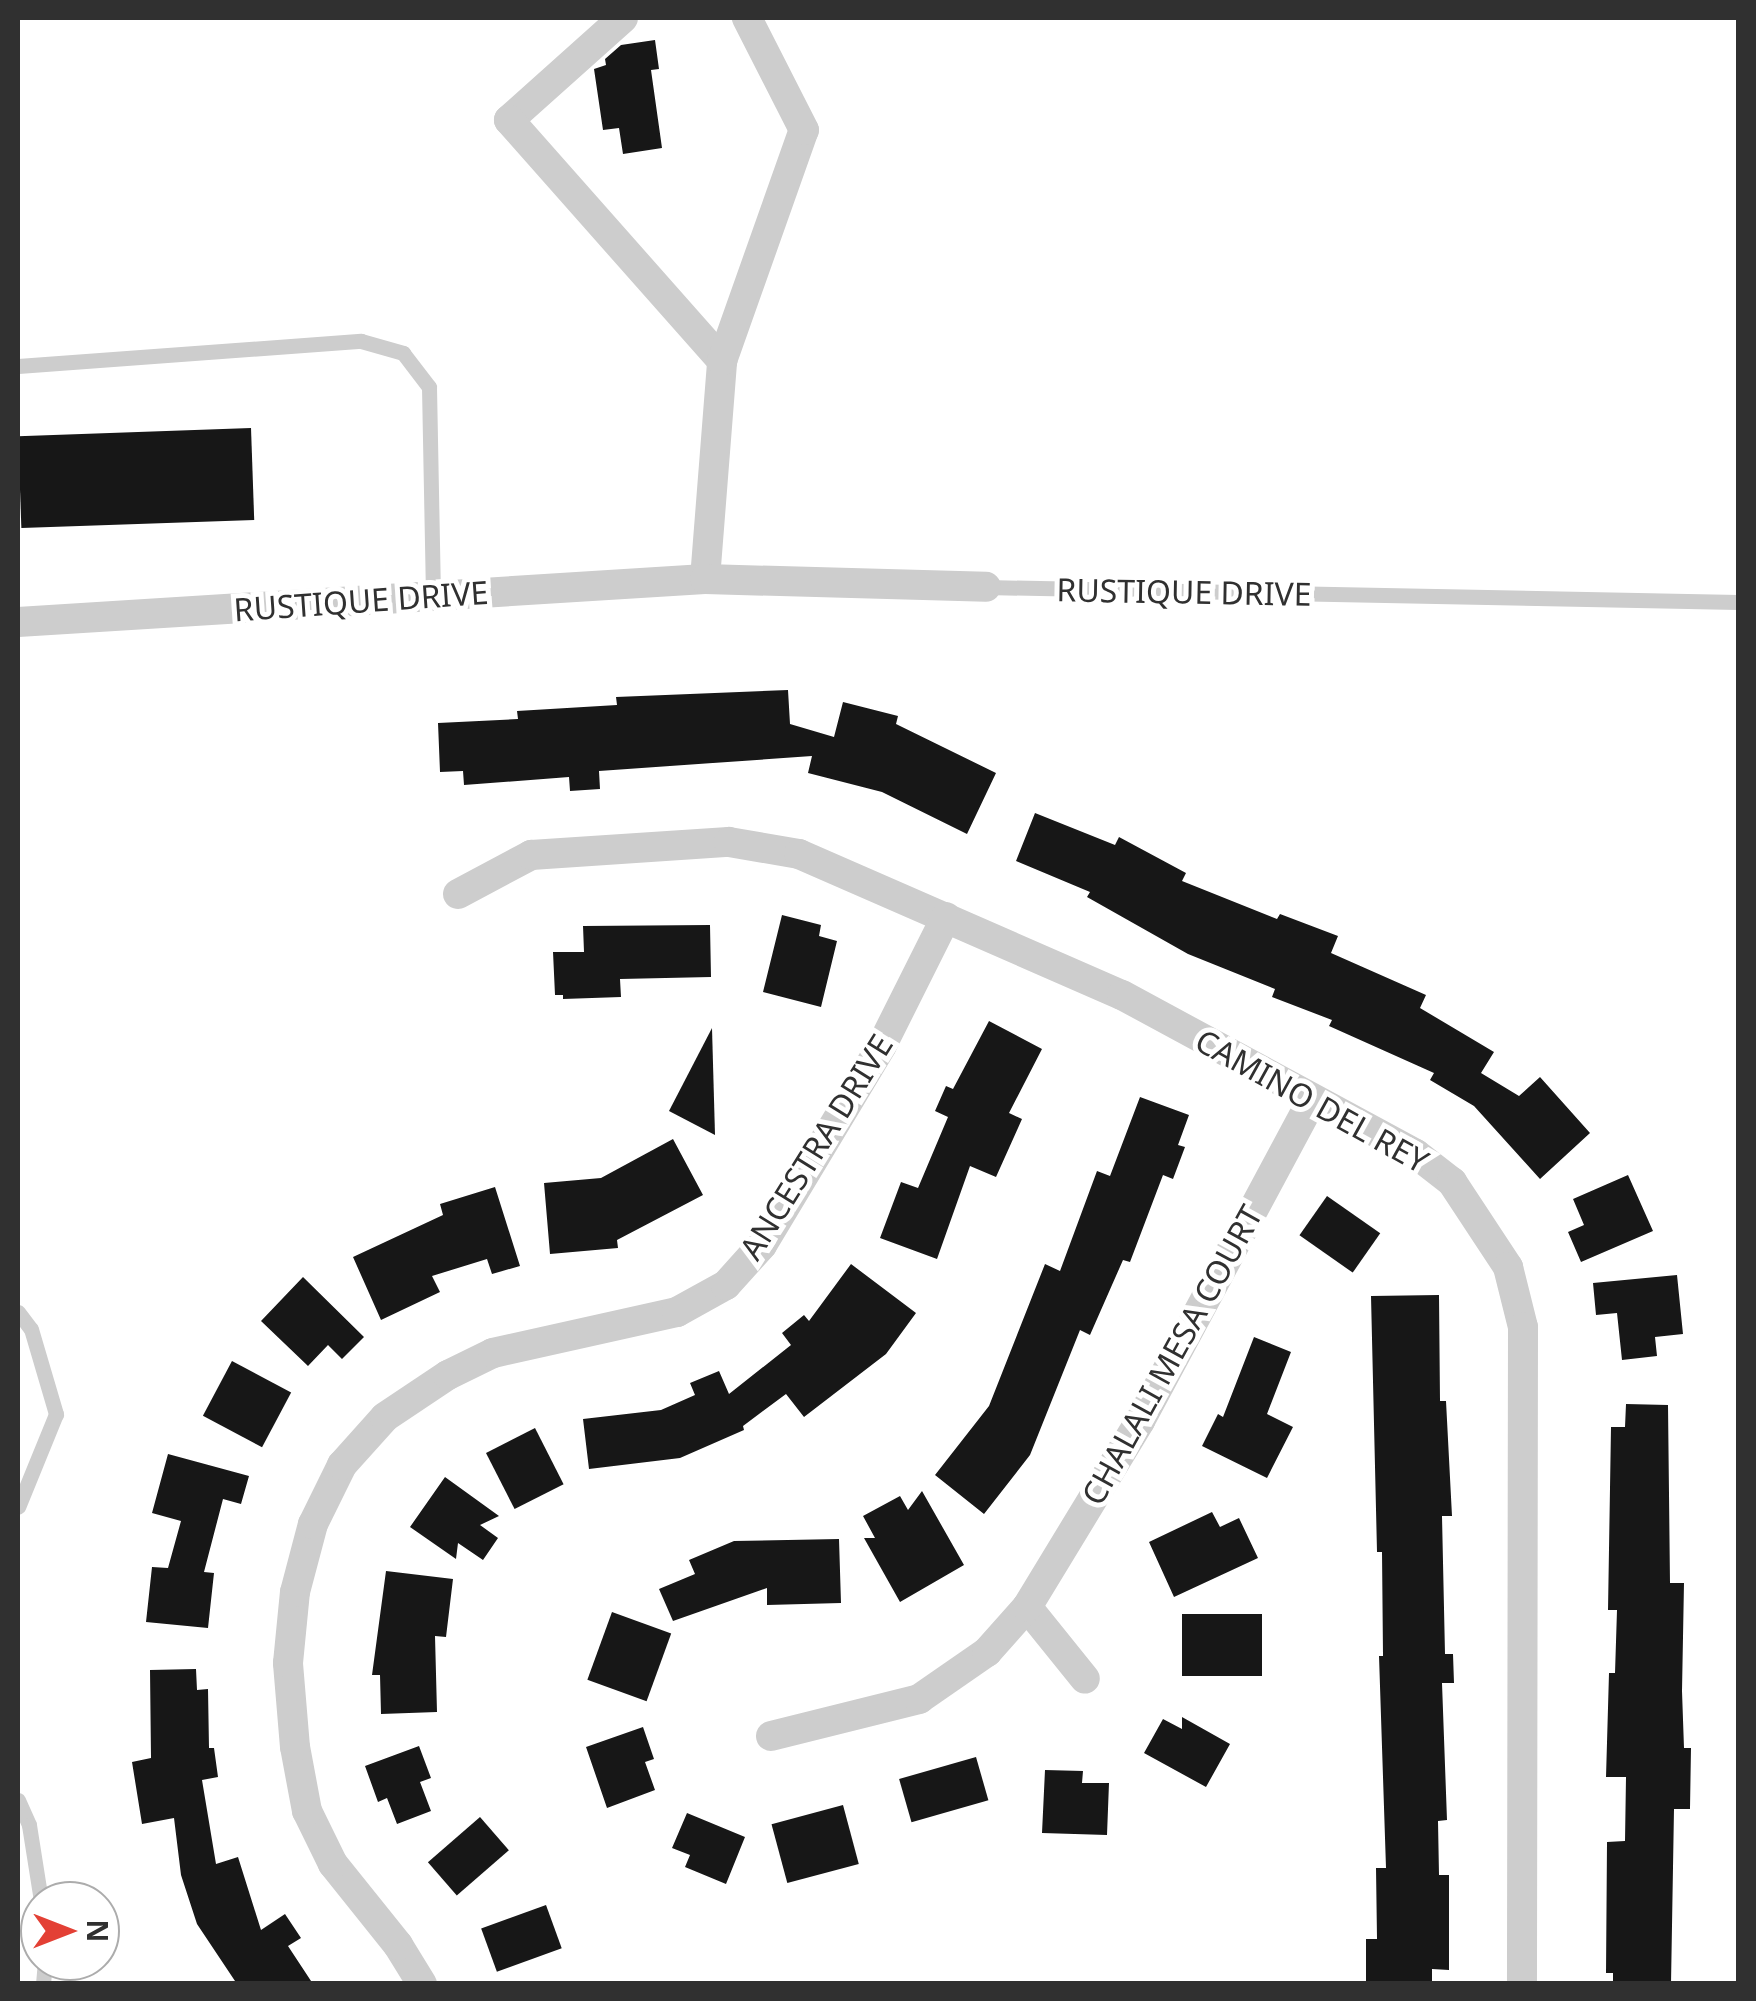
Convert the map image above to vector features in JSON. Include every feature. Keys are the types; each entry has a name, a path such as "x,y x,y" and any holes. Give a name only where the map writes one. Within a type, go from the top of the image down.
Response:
{"street":[{"path":"623,18 510,120 722,361"},
{"path":"705,579 722,361 804,130 747,18"},
{"name":"RUSTIQUE DRIVE","path":"18,622 705,579 986,587"},
{"name":"CAMINO DEL REY","path":"458,894 532,854 730,842 799,854 1122,995 1416,1154 1452,1182 1508,1268 1523,1327 1522,1984"},
{"name":"ANCESTRA DRIVE","path":"422,1984 398,1945 334,1864 307,1810 295,1747 288,1663 295,1592 313,1524 342,1465 385,1416 448,1375 494,1353 677,1312 726,1285 762,1246 882,1045 946,918"},
{"name":"CHALALI MESA COURT","path":"771,1736 919,1699 988,1652 1026,1607 1140,1421 1312,1100"},
{"path":"1026,1607 1085,1679"}],"lane":[{"path":"18,366 362,341 403,353 428,387 433,596"},
{"name":"RUSTIQUE DRIVE","path":"986,587 1738,602"},
{"path":"18,1312 31,1329 56,1414 18,1507"},
{"path":"18,1800 29,1825 38,1881"}],"building":[{"path":"655,40 659,69 651,70 662,148 623,154 619,128 603,130 594,69 606,65 605,59 621,45"},
{"path":"251,428 254,520 21,528 18,436"},
{"path":"788,690 790,724 834,737 843,702 898,716 896,724 996,773 967,834 882,792 808,773 812,756 599,771 600,789 570,791 569,777 464,785 463,771 440,772 438,723 518,719 517,711 617,705 616,697"},
{"path":"1035,813 1115,845 1119,837 1186,873 1182,881 1277,919 1280,914 1338,936 1331,953 1426,995 1420,1008 1494,1052 1481,1073 1519,1096 1540,1077 1590,1133 1540,1179 1474,1106 1430,1080 1434,1073 1329,1026 1332,1020 1272,997 1275,989 1188,954 1087,897 1090,892 1016,861"},
{"path":"782,915 821,925 819,936 837,941 821,1007 763,992"},
{"path":"710,925 711,977 620,979 621,997 563,999 563,995 555,995 553,952 584,952 583,926"},
{"path":"989,1021 1042,1049 1009,1113 1022,1119 996,1177 970,1166 937,1259 880,1238 901,1182 918,1188 948,1117 935,1111 946,1086 953,1089"},
{"path":"712,1028 715,1135 669,1111"},
{"path":"1140,1097 1189,1115 1178,1145 1185,1147 1173,1179 1163,1175 1130,1262 1123,1260 1090,1335 1080,1330 1030,1455 984,1514 935,1475 989,1406 1045,1264 1060,1271 1097,1171 1110,1176"},
{"path":"673,1139 703,1195 617,1240 618,1248 550,1254 544,1183 601,1178"},
{"path":"1628,1175 1653,1231 1581,1262 1568,1232 1584,1225 1573,1199"},
{"path":"495,1187 520,1266 492,1274 487,1259 432,1276 440,1292 381,1320 353,1257 443,1215 440,1204"},
{"path":"1327,1196 1380,1233 1353,1273 1299,1235"},
{"path":"851,1264 916,1313 886,1354 804,1417 786,1394 743,1426 744,1430 680,1458 589,1469 583,1419 661,1410 695,1395 690,1383 719,1371 729,1394 791,1345 782,1333 804,1315 809,1321"},
{"path":"1677,1275 1683,1334 1655,1337 1657,1356 1622,1360 1617,1313 1596,1315 1593,1283"},
{"path":"303,1277 364,1337 342,1359 328,1345 308,1366 261,1321"},
{"path":"1439,1295 1440,1401 1446,1401 1452,1516 1442,1516 1445,1654 1453,1654 1454,1683 1442,1683 1447,1820 1438,1821 1439,1875 1449,1875 1449,1970 1432,1969 1432,1984 1366,1984 1366,1939 1377,1939 1376,1868 1386,1868 1379,1656 1383,1656 1382,1552 1377,1552 1371,1296"},
{"path":"1254,1337 1291,1352 1267,1414 1293,1427 1267,1478 1202,1446 1218,1414 1223,1417"},
{"path":"232,1361 291,1392 262,1447 203,1416"},
{"path":"1626,1404 1668,1405 1670,1583 1684,1583 1682,1691 1684,1748 1691,1748 1690,1809 1674,1809 1671,1984 1613,1984 1613,1973 1606,1973 1607,1842 1625,1841 1626,1777 1606,1777 1609,1673 1615,1673 1617,1610 1608,1610 1611,1427 1625,1427"},
{"path":"535,1428 564,1484 515,1509 486,1453"},
{"path":"168,1454 249,1476 241,1504 223,1499 204,1572 214,1573 208,1628 146,1622 152,1567 168,1568 181,1521 152,1513"},
{"path":"445,1477 499,1516 480,1525 498,1538 483,1560 458,1543 456,1559 410,1527"},
{"path":"922,1491 964,1565 900,1602 864,1538 875,1538 863,1516 900,1496 908,1510"},
{"path":"1212,1512 1220,1527 1239,1518 1258,1558 1174,1597 1149,1542"},
{"path":"839,1539 841,1603 767,1605 767,1588 673,1621 659,1589 695,1574 689,1560 734,1541"},
{"path":"386,1571 453,1579 446,1637 435,1636 437,1712 381,1714 380,1675 372,1675"},
{"path":"612,1612 671,1634 647,1701 587,1680"},
{"path":"1182,1614 1262,1614 1262,1676 1182,1676"},
{"path":"196,1669 197,1690 208,1689 209,1748 214,1748 218,1777 202,1780 216,1864 238,1857 261,1930 285,1914 301,1938 288,1946 313,1984 237,1984 197,1924 181,1875 174,1818 142,1824 132,1762 151,1758 150,1670"},
{"path":"1182,1717 1230,1744 1206,1787 1144,1753 1163,1719 1182,1729"},
{"path":"643,1727 654,1759 645,1762 655,1790 607,1808 586,1747"},
{"path":"419,1746 431,1778 420,1782 431,1811 397,1824 387,1798 378,1802 365,1766"},
{"path":"976,1757 988,1800 912,1822 899,1779"},
{"path":"1045,1770 1083,1771 1082,1783 1109,1783 1107,1835 1042,1833"},
{"path":"843,1805 859,1864 787,1883 772,1824"},
{"path":"687,1813 745,1837 726,1884 685,1867 690,1855 672,1848"},
{"path":"480,1817 509,1850 457,1895 428,1862"},
{"path":"546,1905 562,1948 497,1972 481,1929"}]}
